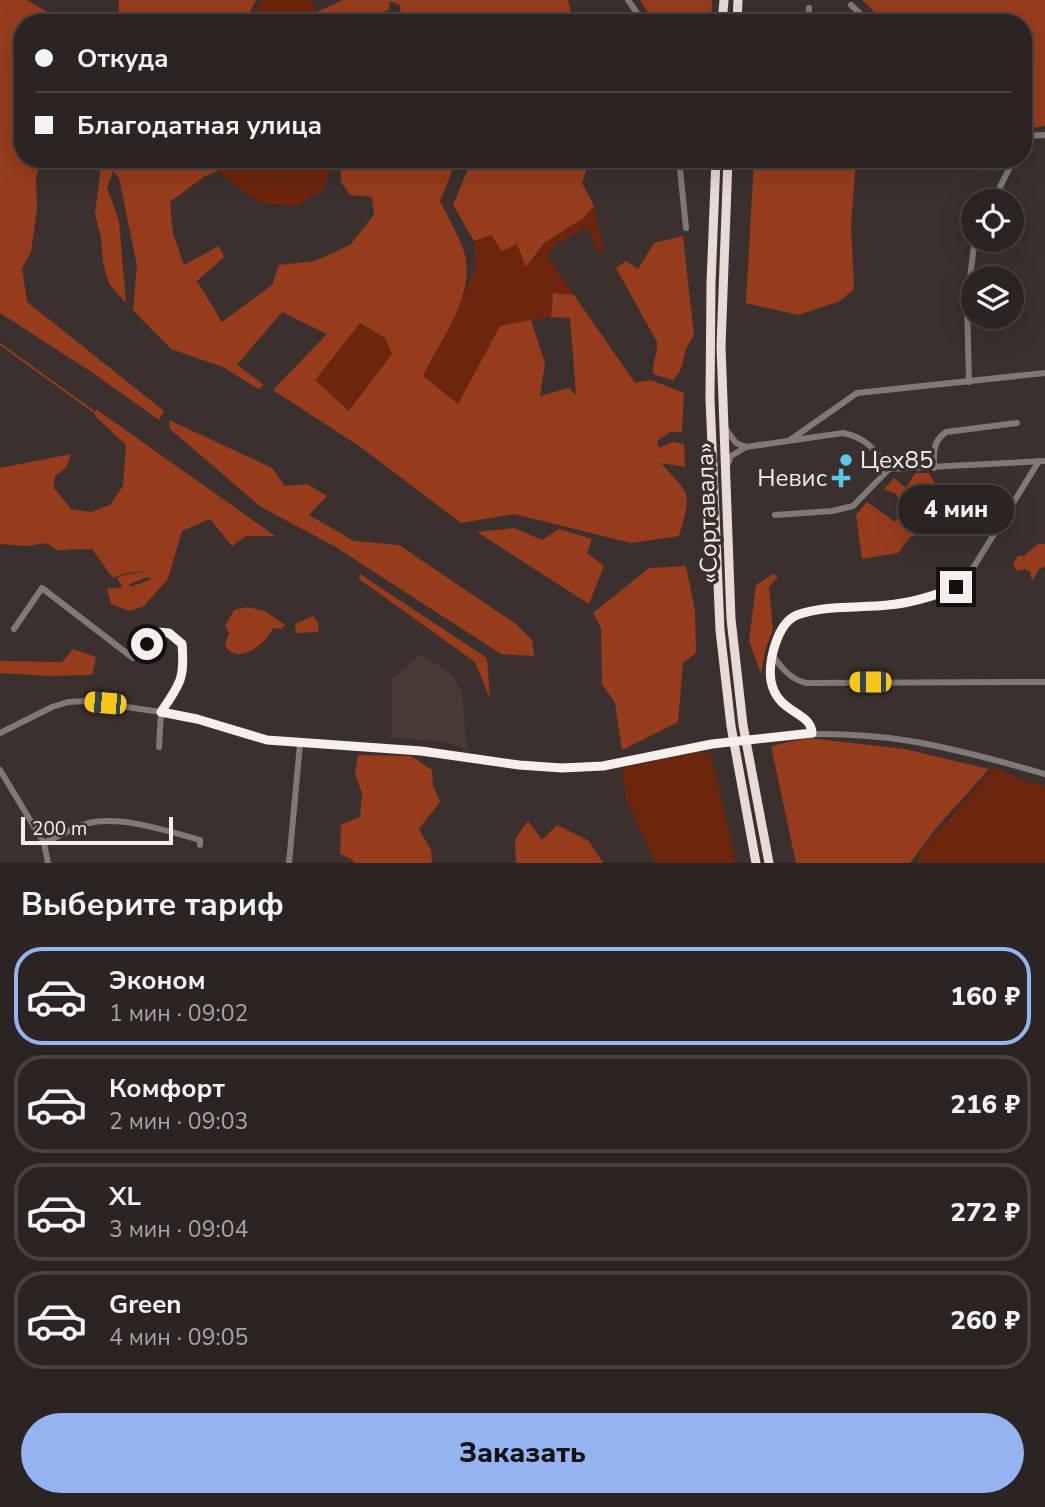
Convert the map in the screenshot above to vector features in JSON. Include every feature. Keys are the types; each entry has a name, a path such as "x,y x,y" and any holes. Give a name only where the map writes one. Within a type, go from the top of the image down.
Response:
{"highway":[{"name":"«Сортавала»","path":"716,168 710,283 710,399 720,630 731,726 756,863"},
{"name":"«Сортавала»","path":"728,168 722,346 732,631 743,725 769,863"}],"street":[{"path":"851,5 860,14"},
{"path":"809,8 809,14"},
{"path":"680,168 686,228"},
{"path":"999,189 1010,168"},
{"path":"969,382 967,302 975,252"},
{"path":"789,441 857,393 1045,373"},
{"path":"723,413 729,436 746,447"},
{"path":"934,468 934,446 938,438 946,432 1017,423"},
{"path":"725,481 731,456 746,447 843,433 857,435 873,447 890,469"},
{"path":"775,515 832,511 853,506 890,469 1042,461"},
{"path":"812,733 809,722 779,701 772,685 769,662 786,625 795,616 830,609 892,605 928,598 956,587 970,573 1042,461"},
{"path":"13,629 42,588 133,658 156,632 169,633 182,644 184,670 177,689 161,712 159,747"},
{"path":"772,655 788,674 797,681 806,683 1045,682"},
{"path":"0,733 38,713 68,702 105,703 197,719 257,738 300,744 421,751 519,765 562,768 603,766 712,744 812,733 852,733 909,739 1045,774"},
{"path":"289,863 300,744"},
{"path":"0,770 44,843 48,863"},
{"path":"44,843 86,824 103,821 147,825 200,840 200,845"}],"shaded area":[{"path":"0,0 27,0 51,14 14,14 14,168 39,168 31,252 22,268 27,302 164,411 159,420 90,371 0,313"},
{"path":"119,0 256,0 249,14 118,14"},
{"path":"262,0 313,0 315,14 253,14"},
{"path":"343,0 568,0 571,14 400,14 400,5 390,1 389,10 377,14 312,14"},
{"path":"640,0 712,0 711,14 649,14"},
{"path":"862,0 1045,0 1045,126 1032,128 1032,14 877,14"},
{"path":"101,168 225,168 205,176 170,202 173,234 184,265 219,246 224,257 197,281 222,322 272,285 279,265 315,261 350,245 374,215 372,197 350,195 341,182 340,168 453,168 440,201 465,255 465,287 454,318 423,376 458,404 500,326 531,320 545,363 540,396 569,388 576,395 570,318 551,317 553,293 574,295 635,383 651,380 684,393 682,432 670,432 657,441 659,448 672,442 684,444 685,467 661,463 686,495 686,510 679,536 631,543 514,514 461,523 362,448 273,390 327,334 282,312 237,365 264,385 258,389 223,367 171,349 133,310 137,266 119,178 113,171 107,188 119,221 126,303 109,284 103,263 95,214","holes":["360,323 385,338 392,354 349,411 315,380"]},
{"path":"218,168 331,168 322,191 296,206 260,203 223,176"},
{"path":"468,168 587,168 582,183 594,206 582,219 544,243 526,267 517,244 502,251 491,235 474,241 453,205"},
{"path":"754,168 855,168 851,225 854,289 840,301 798,315 746,303"},
{"path":"594,206 604,254 596,250 588,227 558,243 547,256 574,295 553,293 551,317 500,326 458,405 423,376 476,266 474,241 491,235 517,244 526,267 544,243 582,219"},
{"path":"683,236 694,336 686,348 678,375 673,380 653,374 657,342 616,268 626,261 638,269 654,243"},
{"path":"359,323 385,338 392,354 349,411 315,380"},
{"path":"96,409 275,536 246,536 232,546 210,519 182,531 168,579 144,606 130,611 111,604 107,588 144,582 156,577 156,570 113,578 92,549 57,550 46,543 28,546 0,544 0,468 71,454 66,468 55,476 54,488 71,509 91,512 110,505 123,486 126,445 95,416"},
{"path":"169,420 272,468 285,486 307,484 327,496 309,515 354,541 399,545 516,624 532,640 534,656 501,654 334,546 261,507 170,429"},
{"path":"915,473 929,473 941,494 925,532 910,537 898,553 862,559 856,515 867,502 895,522 903,508 896,494 884,489 894,478 906,488"},
{"path":"514,528 542,540 559,529 592,539 587,553 604,566 589,604 477,532"},
{"path":"1038,544 1045,544 1045,567 1039,569 1032,581 1030,572 1025,569 1017,571 1013,564 1018,556 1024,556"},
{"path":"686,566 695,611 696,653 683,663 678,722 622,750 615,703 602,684 601,628 593,613 649,568"},
{"path":"156,570 156,577 147,577 130,584 128,589 123,589 117,578 126,574"},
{"path":"360,574 487,658 490,699 475,662 359,579"},
{"path":"773,574 778,577 769,587 773,629 761,674 749,641 756,585"},
{"path":"248,607 265,611 285,625 282,629 273,628 251,651 237,654 225,645 229,633 225,626 234,610"},
{"path":"313,616 318,622 319,632 296,633 295,624"},
{"path":"73,649 96,657 92,675 0,673 0,661 62,662"},
{"path":"421,654 453,675 462,693 467,750 446,742 392,737 392,679"},
{"path":"808,738 904,749 989,769 937,827 910,863 796,863 771,746"},
{"path":"702,751 711,755 736,863 655,863 626,798 622,768"},
{"path":"358,755 411,756 432,770 433,785 440,802 419,829 431,850 432,863 354,863 340,854 341,825 360,817 362,793 355,774"},
{"path":"994,767 1024,781 1045,786 1045,863 917,863 921,851"},
{"path":"528,821 542,840 557,825 589,841 603,863 516,863 515,839"}],"waterway":[{"path":"0,344 258,530"}],"place":[{"name":"Цех85","path":"846,460"},
{"name":"Невис","path":"841,478"}],"route":[{"path":"147,644 156,632 169,633 182,644 184,670 177,689 161,712 197,719 248,736 286,743 421,751 519,765 583,768 627,762 712,744 812,733 809,722 779,701 772,685 769,662 786,625 795,616 830,609 892,605 928,598 956,587"}]}
